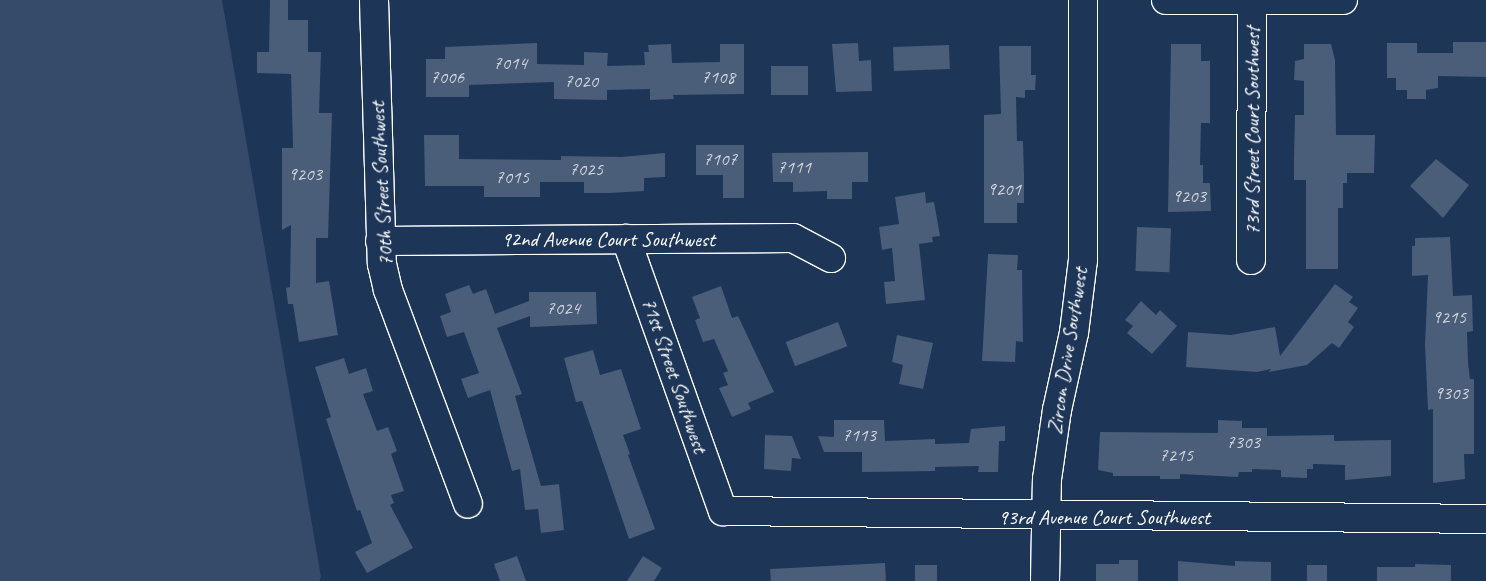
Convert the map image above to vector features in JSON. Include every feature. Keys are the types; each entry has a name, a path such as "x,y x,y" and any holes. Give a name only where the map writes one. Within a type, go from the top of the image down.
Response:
{"street":[{"name":"70th Street Southwest","path":"374,0 380,241 388,290 468,504"},
{"name":"Zircon Drive Southwest","path":"1045,581 1045,517 1049,462 1074,333 1083,260 1083,0"},
{"path":"1166,0 1252,2 1343,0"},
{"name":"73rd Street Court Southwest","path":"1251,260 1252,2"},
{"name":"92nd Avenue Court Southwest","path":"380,241 794,238 831,258"},
{"name":"71st Street Southwest","path":"626,239 723,512"},
{"name":"93rd Avenue Court Southwest","path":"723,512 1045,517 1486,519"}],"shaded area":[{"path":"0,0 222,0 321,577 319,581 0,581"}],"building":[{"path":"270,0 288,0 288,20 308,20 308,52 321,52 319,113 332,113 328,238 316,238 316,283 329,281 338,335 299,342 293,304 288,304 286,288 290,287 291,225 282,230 282,148 293,148 291,74 257,73 257,52 269,52"},
{"path":"1453,42 1486,42 1486,77 1438,76 1438,88 1426,90 1426,99 1407,99 1407,90 1396,90 1396,78 1387,78 1387,43 1417,43 1417,53 1453,53"},
{"path":"537,43 537,64 584,65 584,52 608,53 607,66 645,65 644,52 649,52 648,45 671,44 672,63 720,62 720,44 744,44 744,94 673,95 674,99 650,100 650,89 607,90 607,100 554,99 554,82 469,85 469,97 426,97 426,59 445,59 445,47"},
{"path":"858,43 859,61 871,60 872,91 836,92 832,44"},
{"path":"1171,44 1201,44 1201,61 1210,61 1210,123 1201,123 1200,165 1203,165 1203,183 1210,183 1211,211 1168,212"},
{"path":"1304,44 1331,44 1335,60 1336,135 1375,135 1374,173 1347,173 1347,183 1343,183 1343,208 1338,208 1338,269 1306,269 1306,180 1294,180 1295,115 1304,115 1304,81 1294,80 1295,61 1304,59"},
{"path":"949,45 950,69 894,71 893,47"},
{"path":"999,46 1031,46 1031,75 1036,75 1035,90 1025,90 1025,98 1016,97 1017,141 1023,141 1024,176 1024,203 1017,203 1017,223 984,223 984,115 1001,114"},
{"path":"771,66 808,66 808,95 771,95"},
{"path":"424,135 459,135 459,159 561,160 561,156 621,157 665,153 665,177 644,178 644,191 584,193 584,182 540,182 540,197 484,197 484,186 425,186"},
{"path":"696,145 744,145 744,198 723,198 723,175 696,175"},
{"path":"868,152 868,182 852,182 852,199 827,199 827,191 793,192 793,182 773,182 772,153"},
{"path":"1436,159 1469,185 1443,218 1410,186"},
{"path":"925,192 926,203 934,202 940,236 932,237 933,242 919,244 925,300 886,304 884,282 895,281 892,248 882,250 879,227 899,224 895,197"},
{"path":"1137,227 1171,228 1169,272 1135,271"},
{"path":"1450,237 1453,296 1472,295 1473,331 1467,332 1470,379 1474,379 1474,454 1464,454 1465,479 1433,483 1433,409 1428,410 1425,345 1428,275 1412,276 1412,246 1415,246 1415,238"},
{"path":"988,254 1018,255 1017,270 1022,270 1023,342 1016,341 1015,362 982,361"},
{"path":"1335,284 1353,297 1349,302 1358,308 1348,322 1354,327 1339,348 1332,343 1307,365 1269,372 1271,369 1257,372 1186,367 1188,332 1231,335 1275,327 1280,356"},
{"path":"469,285 473,294 486,289 495,314 529,301 529,292 596,292 597,324 530,327 530,316 497,328 522,394 515,396 541,486 559,484 564,530 541,533 538,509 525,510 520,469 512,471 490,390 468,398 461,379 479,373 464,332 447,337 440,316 451,312 445,294"},
{"path":"721,286 732,318 738,316 774,392 748,403 751,409 732,417 719,388 728,385 723,373 728,371 714,339 703,342 695,320 700,318 692,297"},
{"path":"1141,301 1156,315 1160,310 1177,326 1152,354 1127,333 1133,326 1125,320"},
{"path":"838,322 847,346 795,366 786,342"},
{"path":"897,335 933,343 923,389 899,384 903,365 892,362"},
{"path":"593,350 600,375 621,369 641,429 623,435 630,454 628,455 655,529 629,539 582,401 576,402 564,358"},
{"path":"344,358 349,374 366,368 373,391 363,394 377,431 388,427 397,451 391,454 404,491 391,495 394,503 390,505 413,548 367,573 355,552 372,543 360,510 357,511 326,419 331,417 315,367"},
{"path":"834,420 884,420 885,441 935,439 935,444 969,443 971,429 1005,426 1005,441 999,441 998,472 978,472 979,466 935,467 935,471 862,472 862,452 824,452 818,436 834,437"},
{"path":"1218,420 1242,421 1242,428 1267,428 1267,436 1334,435 1334,441 1391,440 1391,476 1345,480 1345,465 1313,464 1313,469 1307,469 1307,478 1281,477 1281,470 1252,469 1252,472 1239,472 1238,477 1180,474 1180,479 1160,479 1160,476 1113,476 1113,473 1098,470 1100,432 1218,433"},
{"path":"765,435 792,436 801,459 792,458 791,471 764,469"},
{"path":"517,556 526,581 500,581 494,564"},
{"path":"643,556 662,568 654,581 627,581"},
{"path":"1119,560 1138,560 1138,581 1096,581 1096,564 1119,564"},
{"path":"1178,561 1235,566 1235,561 1271,562 1271,581 1178,581"},
{"path":"885,563 886,581 771,581 770,569"},
{"path":"1415,564 1451,565 1451,581 1377,581 1377,567 1415,567"},
{"path":"915,565 937,565 937,581 915,581"},
{"path":"1307,565 1327,565 1327,581 1307,581"}]}
